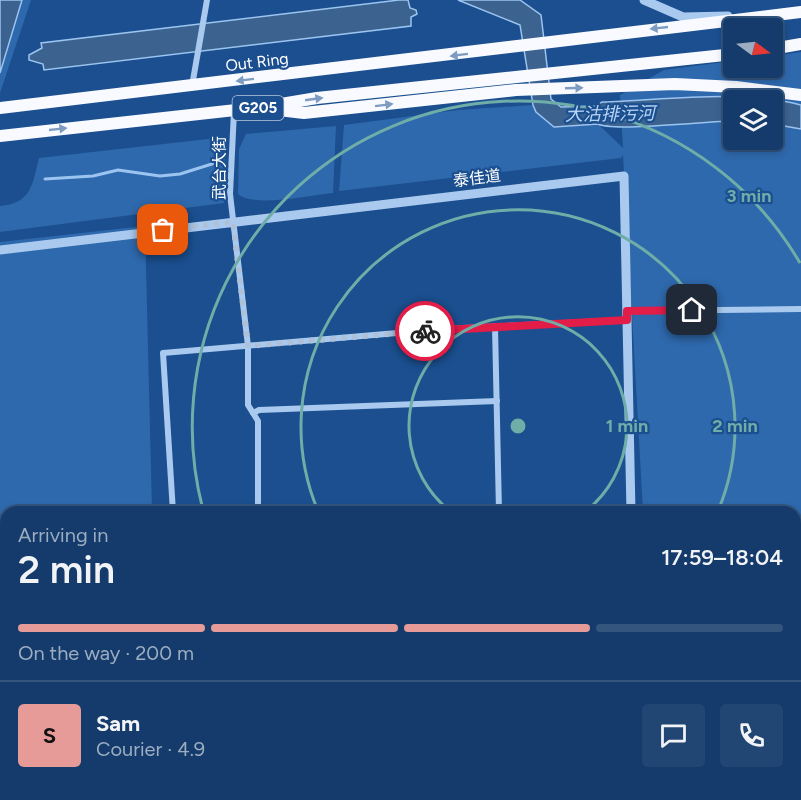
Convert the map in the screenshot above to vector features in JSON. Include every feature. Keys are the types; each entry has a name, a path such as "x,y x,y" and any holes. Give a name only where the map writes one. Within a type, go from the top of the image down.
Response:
{"highway":[{"name":"Out Ring","path":"1,107 517,48 801,10"},
{"path":"783,47 801,44"},
{"name":"G205","path":"0,136 263,107 317,98 723,55"},
{"path":"263,107 304,113 516,90 675,84 736,87 801,95"}],"street":[{"path":"192,86 207,0"},
{"path":"644,0 683,17 801,10"},
{"name":"武台大街","path":"234,110 230,171 233,222 248,346 248,405 258,422 258,506"},
{"name":"泰佳道","path":"0,250 624,176 632,506"},
{"path":"173,506 163,353 627,316 801,309"},
{"path":"495,327 499,506"},
{"path":"253,413 259,410 316,407 497,401"}],"shaded area":[{"path":"0,0 31,0 0,93"},
{"path":"801,52 801,506 643,506 623,155 621,158 339,191 344,125 458,110 533,105 536,112 577,125 598,124 623,148 620,95 664,70 723,62 723,78 783,78 783,55"},
{"path":"336,126 333,193 269,200 246,198 238,194 239,149 246,134"},
{"path":"226,137 224,203 0,232 0,206 11,204 25,197 32,184 39,158"},
{"path":"145,226 152,506 0,506 0,242"}],"water":[{"path":"0,0 22,0 0,73"},
{"path":"408,0 410,8 416,10 417,14 411,17 411,26 44,70 43,64 29,60 29,55 42,48 41,43"},
{"name":"大沽排污河","path":"458,0 520,0 541,15 551,99 561,107 596,106 602,102 723,96 723,122 641,127 598,124 554,127 536,112 533,105 520,25"},
{"path":"783,101 801,105 801,129 783,126"}],"waterway":[{"path":"45,179 93,176 118,170 160,176 180,174 215,163"}],"way so far":[{"path":"163,230 233,222 248,346 425,331"}],"route":[{"path":"425,331 627,320 627,311 692,310"}]}
